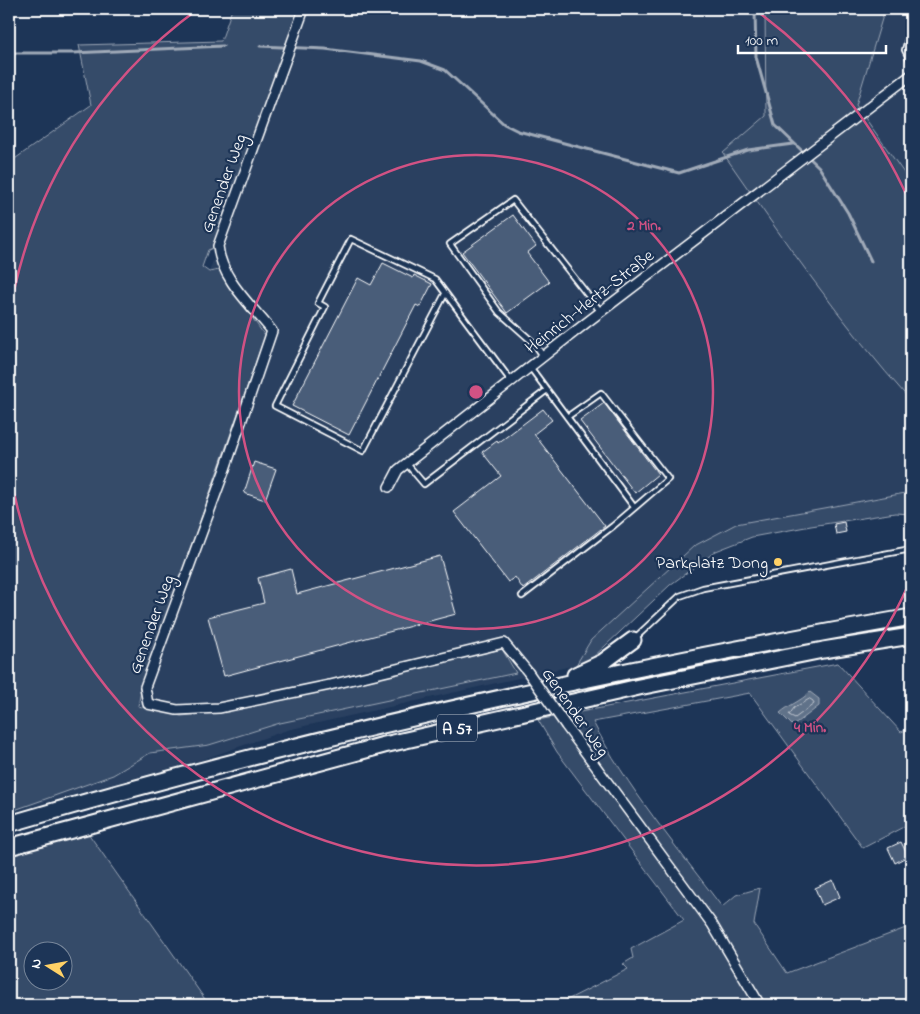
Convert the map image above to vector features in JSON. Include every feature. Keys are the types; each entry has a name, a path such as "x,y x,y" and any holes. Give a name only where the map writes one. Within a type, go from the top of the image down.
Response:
{"highway":[{"name":"A 57","path":"9,824 258,757 542,690 708,655 911,617"},
{"name":"A 57","path":"9,847 384,745 639,687 823,650 911,636"},
{"path":"542,690 596,666 633,640"}],"street":[{"name":"Genender Weg","path":"304,9 218,246 219,259 227,275 272,331 225,469 145,687 148,704 177,710 219,708 330,685 504,643 528,672 712,924 760,1005"},
{"name":"Heinrich-Hertz-Straße","path":"389,487 398,470 911,75"}],"lane":[{"path":"911,28 905,50 911,62"},
{"path":"544,357 535,344 499,312 450,244 513,200 601,312"},
{"path":"445,294 363,451 275,406 325,307 318,303 351,239 435,279 512,382"},
{"path":"530,367 634,507"},
{"path":"407,464 424,484 547,390"},
{"path":"522,596 668,479 601,393 568,417"},
{"path":"633,640 680,596 704,588 911,549"}],"shaded area":[{"path":"232,9 304,9 218,246 208,250 202,267 209,272 219,270 265,336 142,686 138,706 181,716 222,712 502,649 516,673 280,723 209,745 150,753 113,775 9,812 9,163 91,105 79,45 221,41"},
{"path":"304,9 765,9 766,116 783,240 886,373 911,401 911,492 736,524 591,640 576,665 287,730 198,761 20,809 79,652 218,246"},
{"path":"765,9 885,9 856,105 911,183 911,401 861,342 790,249 723,153 766,116"},
{"path":"885,9 911,9 911,183 856,105"},
{"path":"911,492 911,514 895,513 752,537 716,551 670,585 588,662 576,665 591,640 694,546 736,524"},
{"path":"838,663 901,732 911,728 911,823 863,848 750,693 593,722 606,746 637,793 722,907 736,895 760,888 754,924 787,973 911,926 911,1005 557,1005 628,969 623,964 633,958 631,949 684,920 557,752 538,720"},
{"path":"88,833 209,1005 9,1005 9,854"}],"water":[{"path":"810,692 819,699 819,706 793,726 780,713"}],"building":[{"path":"513,215 536,246 527,253 549,282 507,313 462,252"},
{"path":"383,263 413,278 414,275 432,284 420,307 416,305 349,435 292,406 358,278 371,285"},
{"path":"604,403 658,474 635,493 580,421"},
{"path":"543,409 552,420 534,434 605,526 523,589 515,577 508,582 454,512 501,476 482,452 497,441 498,443"},
{"path":"254,462 276,469 265,500 244,493"},
{"path":"844,522 846,532 836,534 834,524"},
{"path":"440,556 456,614 224,676 208,617 264,603 258,578 291,569 297,594"},
{"path":"901,842 908,856 895,863 888,848"},
{"path":"833,880 840,897 822,905 815,888"}],"waterway":[{"path":"755,9 756,57 775,125 819,167 848,213 871,261"},
{"path":"9,53 73,53 223,46"},
{"path":"260,46 325,49 421,61 445,70 504,124 518,131 679,173 748,150 793,144"}],"place":[{"name":"Parkplatz Dong","path":"778,562"}]}
